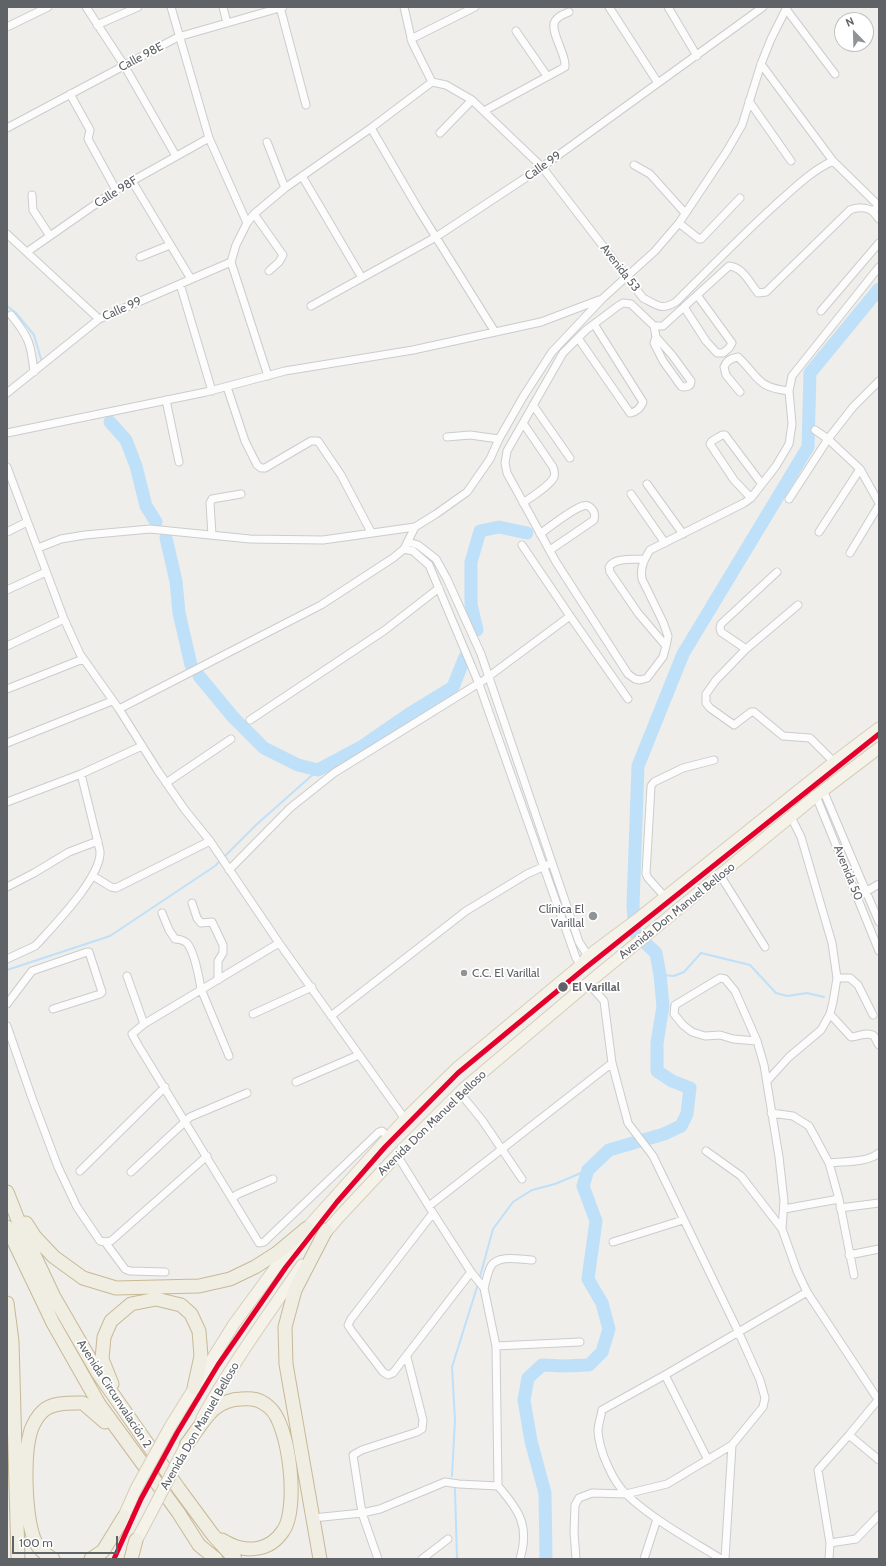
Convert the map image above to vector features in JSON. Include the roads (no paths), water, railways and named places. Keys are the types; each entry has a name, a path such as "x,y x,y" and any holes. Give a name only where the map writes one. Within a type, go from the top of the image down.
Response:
{"highway":[{"path":"7,1191 35,1237 54,1257 83,1278 116,1288 199,1286 230,1279 277,1253 307,1228"},
{"name":"Avenida Circunvalación 2","path":"7,1191 20,1225 54,1297 98,1373 178,1489 213,1535 235,1559"},
{"name":"Avenida Circunvalación 2","path":"7,1227 53,1323 99,1404 178,1512 199,1545 216,1559"},
{"path":"320,1559 286,1364 285,1327 296,1290 326,1230"},
{"path":"124,1412 102,1359 104,1337 111,1321 131,1304 156,1299 181,1305 191,1314 199,1331 201,1356 194,1388"},
{"path":"7,1303 12,1341 18,1559"},
{"path":"186,1445 214,1409 232,1399 254,1398 270,1408 279,1420 285,1435 291,1470 291,1508 284,1530 269,1546 249,1550 231,1546 213,1535"},
{"path":"53,1559 42,1552 35,1540 30,1519 27,1486 27,1460 31,1429 43,1411 60,1403 83,1403 101,1418 141,1462"},
{"path":"91,1559 103,1551 124,1517"},
{"path":"132,1559 136,1540"},
{"path":"199,1545 208,1559"}],"main road":[{"name":"Avenida Don Manuel Belloso","path":"105,1559 136,1489 170,1427 234,1324 278,1264 307,1228 388,1137 457,1068 584,960 879,728"},
{"name":"Avenida Don Manuel Belloso","path":"128,1559 136,1540 186,1445 216,1393 254,1334 326,1230 397,1155 460,1093 588,983 819,793 879,748"}],"street":[{"path":"7,27 48,7"},
{"path":"86,7 124,66 176,156"},
{"path":"97,25 138,7"},
{"path":"171,7 178,37 209,138 247,223"},
{"path":"223,7 227,23"},
{"path":"281,7 306,105"},
{"name":"Calle 98E","path":"7,128 178,37 281,7"},
{"path":"268,376 231,262 236,245 247,223 254,214 285,188 371,128 432,82 411,39 404,7"},
{"path":"411,39 475,7"},
{"path":"609,7 658,83"},
{"path":"668,7 697,56"},
{"name":"Calle 99","path":"311,306 436,237 542,168 763,7"},
{"path":"38,548 61,539 85,535 150,529 250,539 323,540 371,532 414,528 467,492 490,459 499,439 523,396 552,352 602,299 654,251 679,223 728,151 742,125 761,64 771,38 786,8 835,74"},
{"path":"484,111 566,65 556,37 554,24 559,17 568,12"},
{"path":"516,30 547,76"},
{"path":"761,64 833,161 879,206 872,211"},
{"name":"Avenida 53","path":"432,82 446,85 472,100 542,168 643,298 661,308 676,302 748,230 791,190 825,164 833,161"},
{"path":"70,94 90,130 88,139 116,190"},
{"path":"440,133 472,100"},
{"path":"749,101 791,161"},
{"path":"371,128 495,332"},
{"name":"Calle 98F","path":"27,252 116,190 209,138"},
{"path":"267,142 285,188"},
{"path":"634,165 650,174 686,213"},
{"path":"302,176 362,278"},
{"path":"132,181 191,279"},
{"path":"32,195 32,210 50,236"},
{"path":"679,223 695,237 701,239 740,198"},
{"path":"654,326 663,326 729,266 740,270 758,293 766,292 850,210 860,208 872,211 879,219"},
{"path":"254,214 283,255 279,262 269,271"},
{"path":"7,234 99,319"},
{"path":"821,311 879,242"},
{"path":"140,257 170,245"},
{"name":"Calle 99","path":"7,393 99,319 231,262"},
{"path":"656,337 672,354 690,381 690,384 687,387 681,386 663,361 654,343 656,337 654,326 632,304 623,303 594,324 563,353 507,451 505,463 507,473 556,562 628,674 635,679 640,680 647,678 663,658 668,636 663,622 642,579 641,573 644,560 650,550 744,503 750,498 776,466 789,444 792,424 789,391 794,372 879,267"},
{"path":"180,284 212,391"},
{"path":"684,307 706,340 717,353 723,353 729,348 732,343 697,295"},
{"path":"635,307 643,298"},
{"path":"7,433 212,391 285,371 413,350 541,322 602,299"},
{"path":"11,316 25,332 31,348 34,372"},
{"path":"578,338 630,413 634,413 641,407 643,402 594,324"},
{"path":"740,392 726,375 724,367 725,363 732,358 738,357 762,384 774,389 789,391"},
{"path":"789,499 828,439 853,407 879,381"},
{"path":"227,387 245,441 257,465 261,468 265,468 311,440 318,441 341,475 371,532"},
{"path":"166,400 179,462"},
{"path":"533,405 570,458"},
{"path":"523,423 553,467 554,472 554,477 548,484 523,503"},
{"path":"815,430 828,439 860,469 879,504 850,553"},
{"path":"447,437 470,435 499,439"},
{"path":"750,498 734,480 710,444 712,441 722,435 725,435 761,483"},
{"path":"7,467 9,476 38,548 64,619 83,659 119,710 166,783 210,841 279,943 312,987 405,1119"},
{"path":"819,532 860,469"},
{"path":"647,484 683,534"},
{"path":"212,535 210,503 212,499 241,494"},
{"path":"631,494 665,543"},
{"path":"540,534 582,506 588,506 594,510 594,520 550,550"},
{"path":"7,532 27,522"},
{"path":"119,710 321,605 393,558 406,546 414,528"},
{"path":"418,545 436,559 448,579 462,610 490,676 584,960 576,958 523,803 480,684 429,565 406,546 418,545"},
{"path":"522,546 628,699"},
{"path":"644,560 621,560 611,564 609,567 610,572 638,613 666,646"},
{"path":"7,590 46,572"},
{"path":"746,649 721,632 721,624 776,572"},
{"path":"250,720 385,630 438,588"},
{"path":"798,605 746,649 706,694 706,703 710,708 734,725 751,712 754,712 783,736 810,738 834,762"},
{"path":"229,870 290,808 334,773 480,684 570,616"},
{"path":"7,646 64,619"},
{"path":"7,689 83,659"},
{"path":"7,743 112,701"},
{"path":"166,783 231,739"},
{"path":"7,802 81,774 142,746"},
{"path":"665,897 646,874 651,786 654,782 683,768 714,760"},
{"path":"7,959 35,946 39,942 93,876 101,858 81,774"},
{"name":"Avenida 50","path":"819,793 879,922"},
{"name":"Avenida 50","path":"819,793 879,951"},
{"path":"767,1081 789,1057 821,1030 830,1014 837,978 832,943 801,837 790,817"},
{"path":"7,887 69,852 98,841"},
{"path":"93,876 111,887 116,888 210,841"},
{"path":"331,1016 461,915 527,874 552,862"},
{"path":"720,875 765,947"},
{"path":"857,896 879,884"},
{"path":"192,903 197,918 201,923 212,922 223,945 223,953 218,961 218,980"},
{"path":"162,913 169,930 175,939 182,940 188,944 201,989 229,1056"},
{"path":"279,943 144,1024 132,1034 138,1045 259,1243 264,1242 379,1132 382,1131 388,1137"},
{"path":"7,1004 32,971 89,952 102,992 100,994 53,1009"},
{"path":"127,976 144,1024"},
{"path":"757,1041 733,1039 720,1035 705,1036 692,1032 683,1025 674,1014 676,1005 720,978 725,979 735,991 757,1041 764,1065 779,1157 784,1201 782,1229"},
{"path":"837,978 850,978 858,985 873,1015"},
{"path":"576,1559 574,1532 575,1505 579,1498 592,1493 626,1494 667,1484 732,1445 763,1407 765,1398 760,1380 738,1331 653,1156 628,1123 612,1063 604,1001 588,983"},
{"path":"253,1014 312,987"},
{"path":"830,1014 851,1036 868,1034 873,1036 879,1045"},
{"path":"7,1026 58,1167 77,1207 100,1241 111,1241 207,1156"},
{"path":"296,1082 359,1055"},
{"path":"429,1206 612,1063"},
{"path":"80,1171 165,1087"},
{"path":"460,1093 482,1120 522,1179"},
{"path":"131,1172 190,1117 246,1094"},
{"path":"771,1113 793,1116 809,1126 829,1163 854,1276"},
{"path":"706,1151 741,1176 782,1229 797,1271 807,1292 878,1401 818,1470 830,1543 829,1559"},
{"path":"829,1163 866,1160 879,1153"},
{"path":"397,1155 473,1274 483,1286 496,1346 498,1486 515,1506 523,1525 524,1547 520,1559"},
{"path":"232,1198 273,1179"},
{"path":"784,1209 838,1199"},
{"path":"840,1208 879,1203"},
{"path":"433,1213 351,1318 348,1325 351,1330 384,1372 388,1375 393,1373 473,1274"},
{"path":"613,1242 683,1220"},
{"path":"105,1242 125,1269 130,1271 165,1272"},
{"path":"849,1255 879,1249"},
{"path":"483,1286 492,1266 497,1262 505,1259 532,1260"},
{"path":"721,1559 657,1519 626,1494 604,1457 598,1431 602,1410 807,1292"},
{"path":"496,1346 580,1342"},
{"path":"378,1559 362,1513 353,1455 362,1450 422,1429 423,1420 407,1357"},
{"path":"665,1375 708,1460"},
{"path":"850,1435 879,1460"},
{"path":"725,1559 732,1445"},
{"path":"313,1518 362,1513 380,1509 445,1482 498,1486"},
{"path":"830,1543 856,1539 879,1515"},
{"path":"644,1559 657,1519"},
{"path":"422,1559 448,1539"}],"waterway":[{"path":"546,1559 545,1493 531,1441 524,1400 528,1378 542,1365 589,1365 602,1352 609,1329 602,1303 588,1279 596,1221 583,1186 588,1170 609,1150 664,1134 681,1126 687,1114 690,1088 672,1081 657,1071 657,1043 663,1006 660,975 656,953 635,933 633,905 638,766 683,654 808,447 810,373 879,289"},
{"path":"7,306 16,313 34,335 41,359"},
{"path":"110,422 126,440 136,466 146,506 156,522"},
{"path":"477,630 471,604 471,562 480,531 499,527 527,533"},
{"path":"166,538 176,581 179,613 191,665"},
{"path":"199,676 233,717 264,748 298,765 318,770 361,747 409,714 453,687 465,657"},
{"path":"224,857 256,825 318,770"},
{"path":"7,970 110,936 215,866 221,860"},
{"path":"660,975 674,976 684,972 701,953 750,965 776,993 787,996 807,993 824,997"},
{"path":"479,1280 493,1229 513,1202 532,1190 555,1184 588,1170"},
{"path":"452,1476 455,1420 452,1367 478,1284"},
{"path":"455,1489 457,1559"}],"place":[{"name":"Clínica El Varillal","path":"593,916"},
{"name":"C.C. El Varillal","path":"464,973"},
{"name":"El Varillal","path":"563,987"}]}
